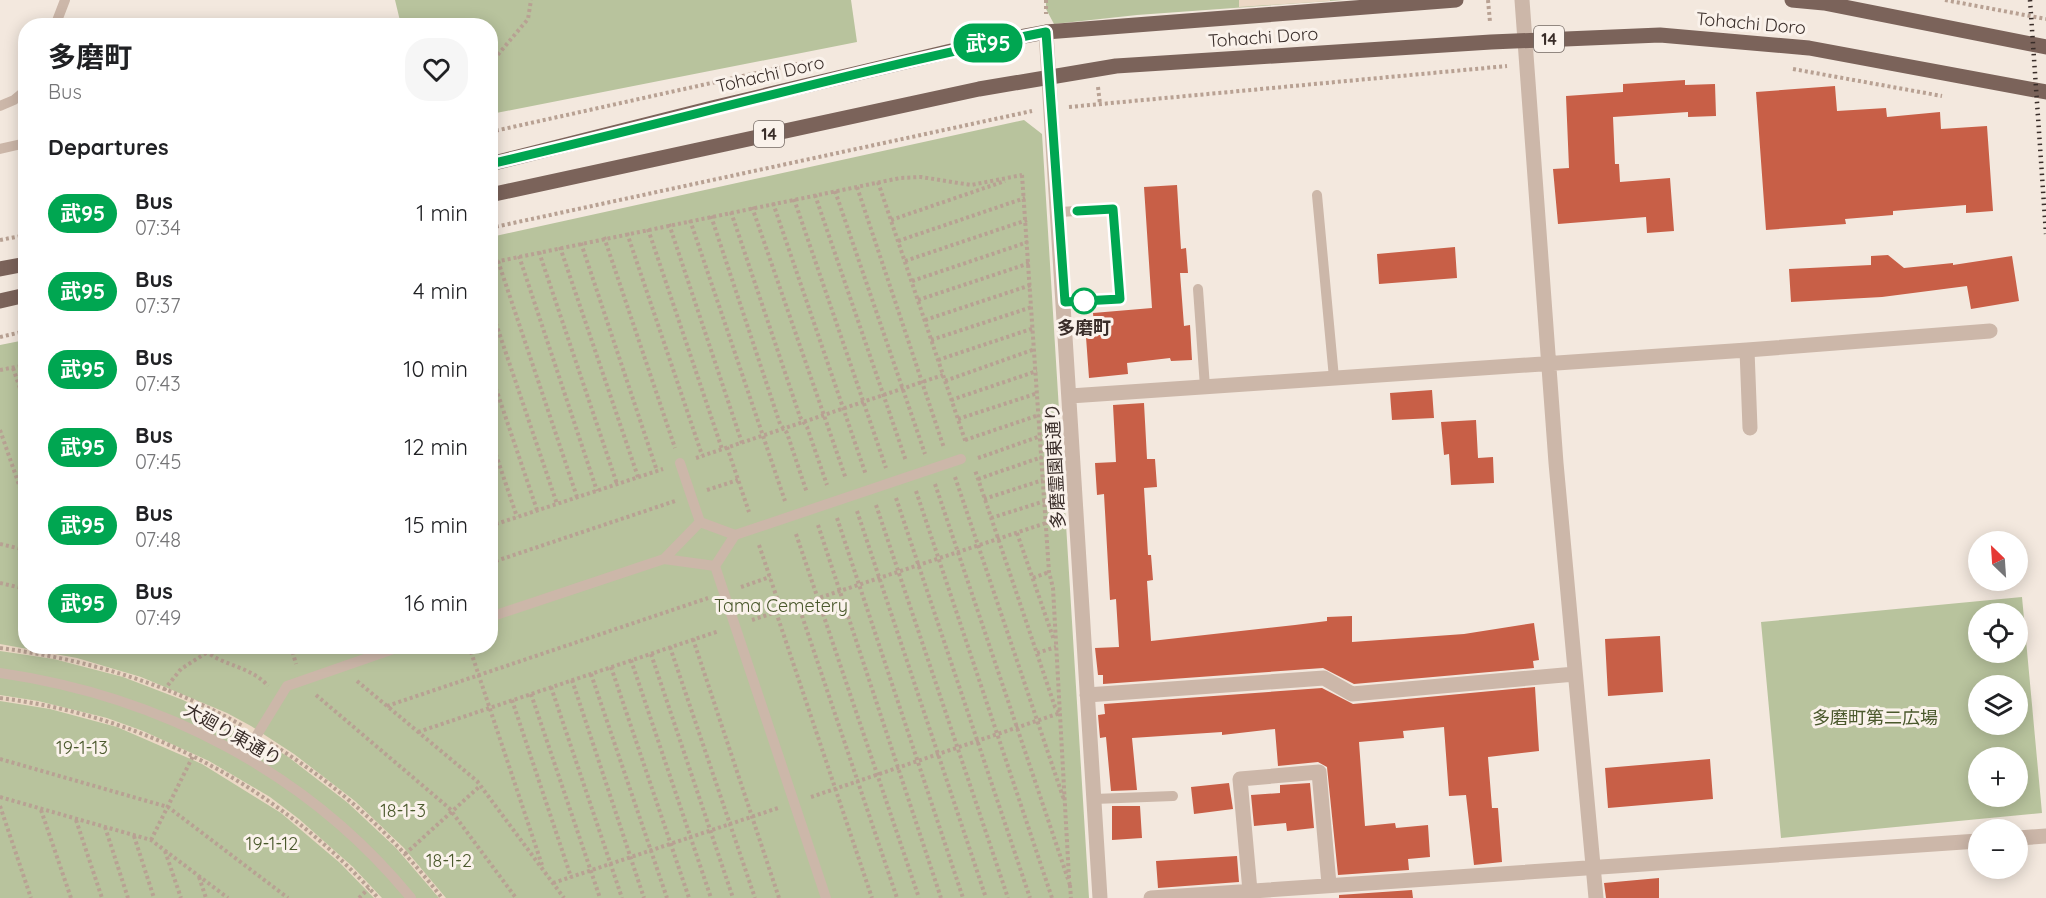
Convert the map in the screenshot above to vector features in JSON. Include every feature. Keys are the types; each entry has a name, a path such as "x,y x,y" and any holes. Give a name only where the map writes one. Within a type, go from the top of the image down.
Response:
{"main road":[{"name":"Tohachi Doro","path":"498,162 972,46 1046,32 1456,0"},
{"name":"Tohachi Doro","path":"1792,0 1824,3 2046,46"},
{"name":"Tohachi Doro","path":"498,193 1048,76 1116,66 1524,40 1660,35 1809,48 2046,92"},
{"path":"0,269 18,266"},
{"path":"0,301 18,297"}],"street":[{"path":"1522,0 1548,364 1596,898"},
{"name":"多磨霊園東通り","path":"1046,32 1065,302 1100,898"},
{"path":"1070,396 1747,350 1990,331"},
{"path":"1747,350 1750,428"},
{"path":"1087,695 1324,678 1352,694 1575,674"},
{"path":"1250,891 1240,779 1319,772 1329,884"},
{"path":"2028,837 2046,836"},
{"path":"1151,898 1968,842"}],"lane":[{"path":"57,18 65,0"},
{"path":"0,106 18,97"},
{"path":"0,149 18,145"},
{"path":"1317,195 1334,378"},
{"path":"1059,212 1113,209 1120,299 1065,302"},
{"path":"1198,289 1205,387"},
{"path":"714,566 735,535 966,459"},
{"path":"680,463 700,522"},
{"path":"700,522 735,535"},
{"path":"664,559 700,522"},
{"path":"498,614 664,559 714,566"},
{"path":"714,566 826,898"},
{"path":"244,756 287,686 379,654"},
{"name":"大廻り東通り","path":"0,673 44,679 142,707 177,721 244,756 323,811 381,864 411,898"},
{"path":"1094,800 1173,796"}],"path":[{"path":"498,55 528,20 531,0"},
{"path":"1945,0 2046,19"},
{"path":"1068,107 1509,66"},
{"path":"1789,68 1953,98"},
{"path":"498,226 1028,112"},
{"path":"577,497 498,261 604,237 857,187 921,177 971,185 1023,175"},
{"path":"1023,175 1071,898"},
{"path":"891,220 1023,175"},
{"path":"857,187 923,385"},
{"path":"836,191 904,394"},
{"path":"815,195 884,398"},
{"path":"898,241 1026,198"},
{"path":"794,199 864,404"},
{"path":"773,203 845,411"},
{"path":"752,207 826,420"},
{"path":"731,212 803,422 807,427"},
{"path":"711,216 787,433"},
{"path":"690,220 762,435"},
{"path":"905,261 1027,220"},
{"path":"669,224 742,443"},
{"path":"648,229 722,449"},
{"path":"627,233 702,455"},
{"path":"0,240 18,237"},
{"path":"604,237 680,463"},
{"path":"912,281 1028,242"},
{"path":"581,243 657,471"},
{"path":"560,247 638,477"},
{"path":"539,252 617,484"},
{"path":"519,256 597,491"},
{"path":"918,300 1030,263"},
{"path":"924,320 1031,285"},
{"path":"931,340 1032,307"},
{"path":"938,360 1034,328"},
{"path":"498,330 557,504"},
{"path":"0,337 18,333"},
{"path":"498,524 823,415 845,411 884,398 902,389 923,385 1035,349"},
{"path":"0,370 18,367"},
{"path":"13,368 18,383"},
{"path":"951,400 1036,371"},
{"path":"958,419 1038,393"},
{"path":"498,395 537,510"},
{"path":"965,440 1039,415"},
{"path":"0,430 18,482"},
{"path":"966,459 1041,436"},
{"path":"978,479 1042,458"},
{"path":"498,460 518,517"},
{"path":"498,560 738,480"},
{"path":"984,499 1044,480"},
{"path":"991,518 1045,501"},
{"path":"743,623 818,598 858,581 879,577 917,561 957,551 976,541 1017,533 1046,522"},
{"path":"1017,533 1056,647"},
{"path":"976,541 1065,804"},
{"path":"0,544 18,548"},
{"path":"956,545 1070,885"},
{"path":"937,555 1052,898"},
{"path":"917,561 1030,898"},
{"path":"898,568 1008,898"},
{"path":"877,572 986,898"},
{"path":"1032,578 1049,572"},
{"path":"387,706 770,577"},
{"path":"858,581 963,898"},
{"path":"0,583 18,587"},
{"path":"838,585 941,898"},
{"path":"818,598 919,898"},
{"path":"798,604 897,898"},
{"path":"776,612 872,898"},
{"path":"418,732 726,629"},
{"path":"693,639 779,898"},
{"path":"670,647 755,898"},
{"path":"1037,654 1056,647"},
{"path":"0,648 18,651"},
{"path":"33,654 87,664 164,690 215,711 249,729"},
{"path":"164,690 182,669 204,654"},
{"path":"209,654 238,664 261,678 278,698"},
{"path":"294,654 299,671"},
{"path":"472,654 544,871"},
{"path":"651,654 733,898"},
{"path":"631,660 711,898"},
{"path":"341,667 481,786 564,898"},
{"path":"611,667 689,898"},
{"path":"591,674 667,898"},
{"path":"572,680 644,898"},
{"path":"551,687 622,898"},
{"path":"308,688 452,812 516,898"},
{"path":"531,694 600,898"},
{"path":"0,698 89,716 143,734 193,756 281,810 313,835 378,898"},
{"path":"512,700 571,877"},
{"path":"803,799 1060,713"},
{"path":"265,739 352,802 405,854 442,898"},
{"path":"151,840 193,756"},
{"path":"0,759 168,807 288,898"},
{"path":"405,854 481,786"},
{"path":"0,797 151,840 228,898"},
{"path":"553,883 785,805"},
{"path":"0,806 31,898"},
{"path":"41,809 71,898"},
{"path":"75,819 102,898"},
{"path":"105,827 128,898"},
{"path":"134,835 154,898"},
{"path":"165,850 180,898"},
{"path":"199,876 206,898"},
{"path":"359,898 369,888"}],"green space":[{"path":"395,0 851,0 857,42 498,113 498,18 399,18"},
{"path":"1046,0 1343,0 1137,15 1054,24 1046,9"},
{"name":"Tama Cemetery","path":"1024,120 1042,134 1089,898 0,898 0,345 18,341 18,654 498,654 498,235"},
{"name":"多磨町第二広場","path":"2022,597 2023,603 1968,603 1968,663 2028,662 2042,813 1781,838 1761,622"}],"shaded area":[{"path":"1239,0 1330,0 1330,1 1239,7"},
{"path":"0,644 18,647 18,654 0,651"},
{"path":"20,654 55,654 77,658 141,677 227,713 251,726 294,754 355,801 404,848 446,898 439,898 396,848 348,803 287,756 239,728 183,700 123,677 54,659"},
{"path":"0,695 38,701 107,718 143,731 209,761 270,797 299,819 353,867 382,898 374,898 340,863 281,813 202,764 117,727 50,709 0,701"}],"building":[{"path":"1685,80 1685,85 1715,84 1716,116 1688,117 1688,112 1613,117 1615,164 1619,164 1620,182 1670,178 1674,231 1647,233 1646,217 1558,224 1553,169 1569,168 1566,96 1623,92 1623,84"},
{"path":"1835,86 1837,111 1886,108 1887,117 1940,112 1941,129 1987,126 1993,211 1966,213 1966,205 1893,211 1893,215 1845,219 1846,224 1766,230 1756,92"},
{"path":"1177,185 1181,249 1186,248 1188,273 1180,273 1184,326 1190,325 1192,360 1171,361 1170,358 1127,363 1128,374 1089,378 1086,337 1095,337 1093,313 1152,308 1144,187"},
{"path":"1455,247 1457,278 1379,284 1377,254"},
{"path":"1888,255 1904,268 1953,263 1953,265 2012,256 2019,301 1971,309 1967,286 1882,297 1791,302 1789,269 1871,265 1871,256"},
{"path":"1432,390 1434,418 1392,420 1390,393"},
{"path":"1144,403 1147,459 1155,459 1157,487 1144,488 1148,555 1151,555 1153,580 1147,581 1151,641 1327,621 1327,617 1352,616 1352,642 1464,634 1534,623 1539,660 1533,661 1534,668 1354,684 1323,668 1103,684 1103,675 1098,675 1095,648 1119,647 1116,599 1110,600 1104,494 1097,495 1095,463 1116,462 1113,405"},
{"path":"1476,420 1478,458 1493,457 1494,483 1451,485 1449,454 1444,455 1441,422"},
{"path":"1660,636 1663,692 1608,696 1605,639"},
{"path":"1535,687 1539,751 1488,757 1492,808 1498,808 1502,862 1474,865 1466,795 1449,796 1444,727 1403,731 1404,738 1359,742 1365,826 1395,823 1396,828 1428,825 1430,857 1408,859 1409,870 1338,875 1327,767 1318,762 1278,766 1275,729 1222,735 1222,732 1132,738 1137,790 1111,791 1106,737 1100,738 1098,715 1105,714 1104,704 1322,688 1353,704"},
{"path":"1710,759 1713,799 1608,808 1605,768"},
{"path":"1229,783 1233,809 1194,814 1191,787"},
{"path":"1310,783 1314,828 1287,831 1286,823 1254,826 1251,795 1280,793 1280,785"},
{"path":"1112,806 1140,806 1142,838 1112,840"},
{"path":"1237,856 1239,882 1158,888 1156,861"},
{"path":"1659,878 1659,898 1606,898 1604,883"},
{"path":"1412,890 1413,898 1339,898 1339,895"}],"railway":[{"path":"2030,0 2046,234"}],"bus line":[{"name":"武95","path":"498,162 972,46 1046,32 1065,302 1120,299 1113,209 1077,211"}],"place":[{"name":"多磨町","path":"1084,301"}],"park label":[{"name":"19-1-13","path":"82,747"},
{"name":"18-1-3","path":"403,810"},
{"name":"19-1-12","path":"272,843"},
{"name":"18-1-2","path":"449,860"}]}
